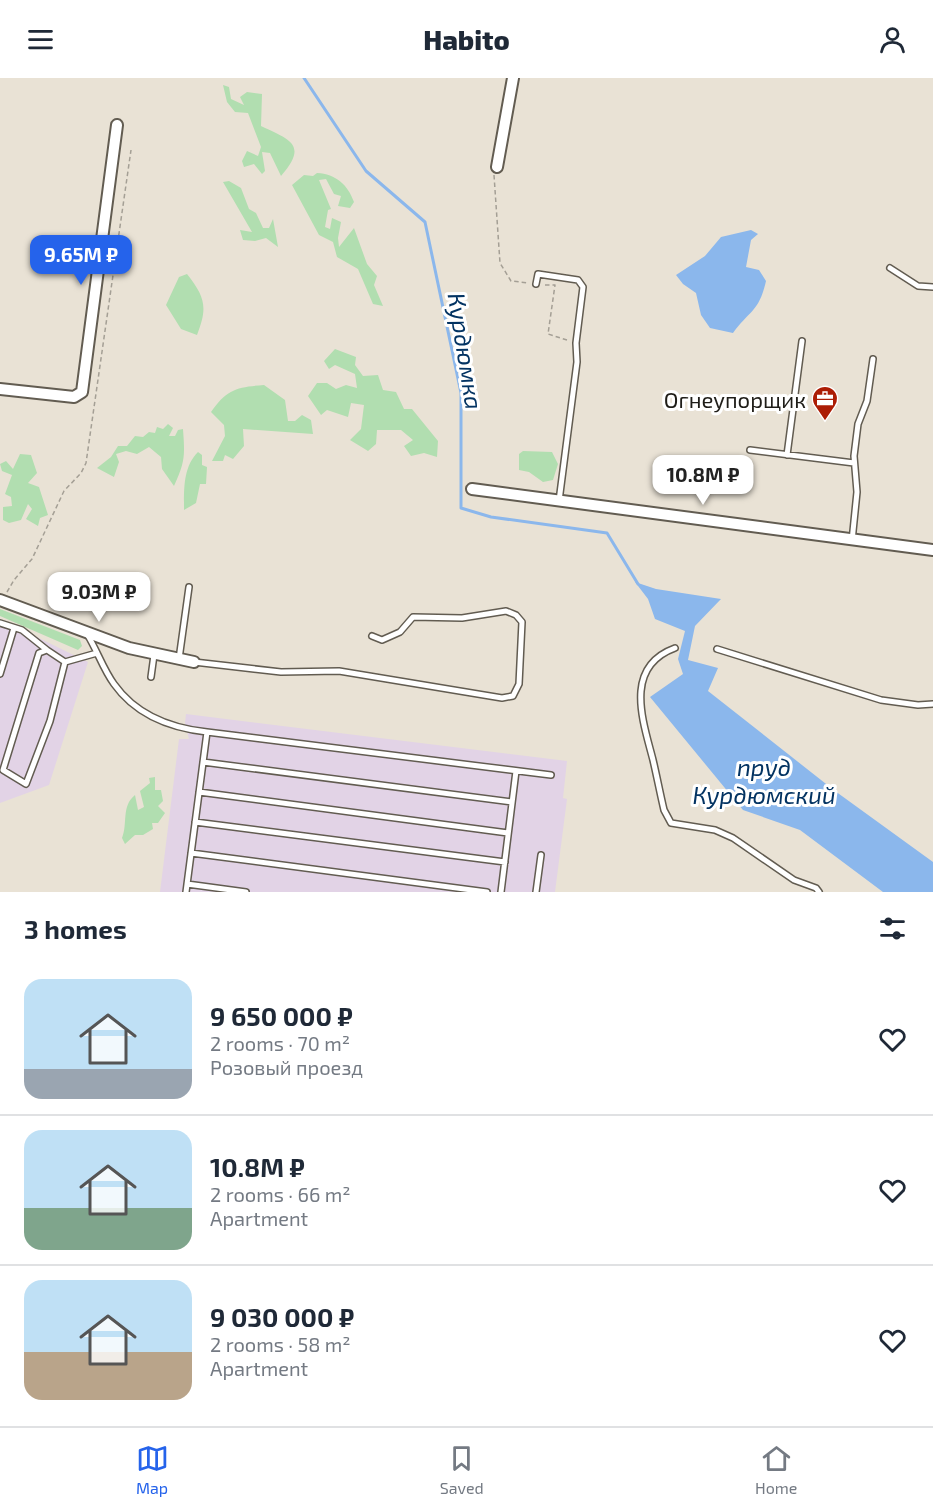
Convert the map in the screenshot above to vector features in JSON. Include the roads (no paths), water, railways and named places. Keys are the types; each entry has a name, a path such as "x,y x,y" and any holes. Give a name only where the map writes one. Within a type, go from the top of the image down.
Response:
{"street":[{"path":"497,167 513,78"},
{"path":"0,389 74,397 82,392 117,125"},
{"path":"472,489 933,550"},
{"path":"0,600 87,634 154,655 194,662"}],"lane":[{"path":"890,268 918,286 933,287"},
{"path":"536,284 538,274 582,283 576,343 577,362 559,501"},
{"path":"788,455 802,340"},
{"path":"852,541 857,492 854,463 858,424 867,401 873,359"},
{"path":"750,450 854,463"},
{"path":"179,660 189,586"},
{"path":"194,662 281,672 339,671 502,698 513,696 519,684 522,622 516,615 506,612 462,618 413,617 400,632 382,640 372,636"},
{"path":"0,623 36,639 65,662 97,653"},
{"path":"0,674 14,628"},
{"path":"87,634 113,683 137,708 171,726 550,775"},
{"path":"675,648 662,653 654,661 645,676 639,695 641,714 663,810 671,824 715,830 733,838 794,880 816,888 819,892"},
{"path":"717,649 881,700 918,705 933,704"},
{"path":"47,650 39,653 1,770 26,784 50,721 65,662"},
{"path":"151,676 154,655"},
{"path":"186,892 207,732"},
{"path":"203,762 512,802"},
{"path":"501,892 516,771"},
{"path":"199,792 508,833"},
{"path":"195,822 505,862"},
{"path":"191,853 487,892"},
{"path":"536,892 541,855"},
{"path":"187,884 246,892"}],"water":[{"path":"751,230 758,234 751,240 746,267 759,270 766,281 760,299 733,333 710,328 701,315 696,293 683,284 676,275 705,256 721,237"},
{"name":"пруд Курдюмский","path":"635,582 656,589 721,599 695,626 688,660 718,668 708,691 835,791 933,862 933,892 883,892 800,830 743,810 650,697 683,674 678,659 685,631 655,619 648,599"}],"waterway":[{"name":"Курдюмка","path":"304,78 366,171 425,222 461,393 461,508 491,517 607,533 638,584"}],"place":[{"name":"Огнеупорщик","path":"825,422"}]}
